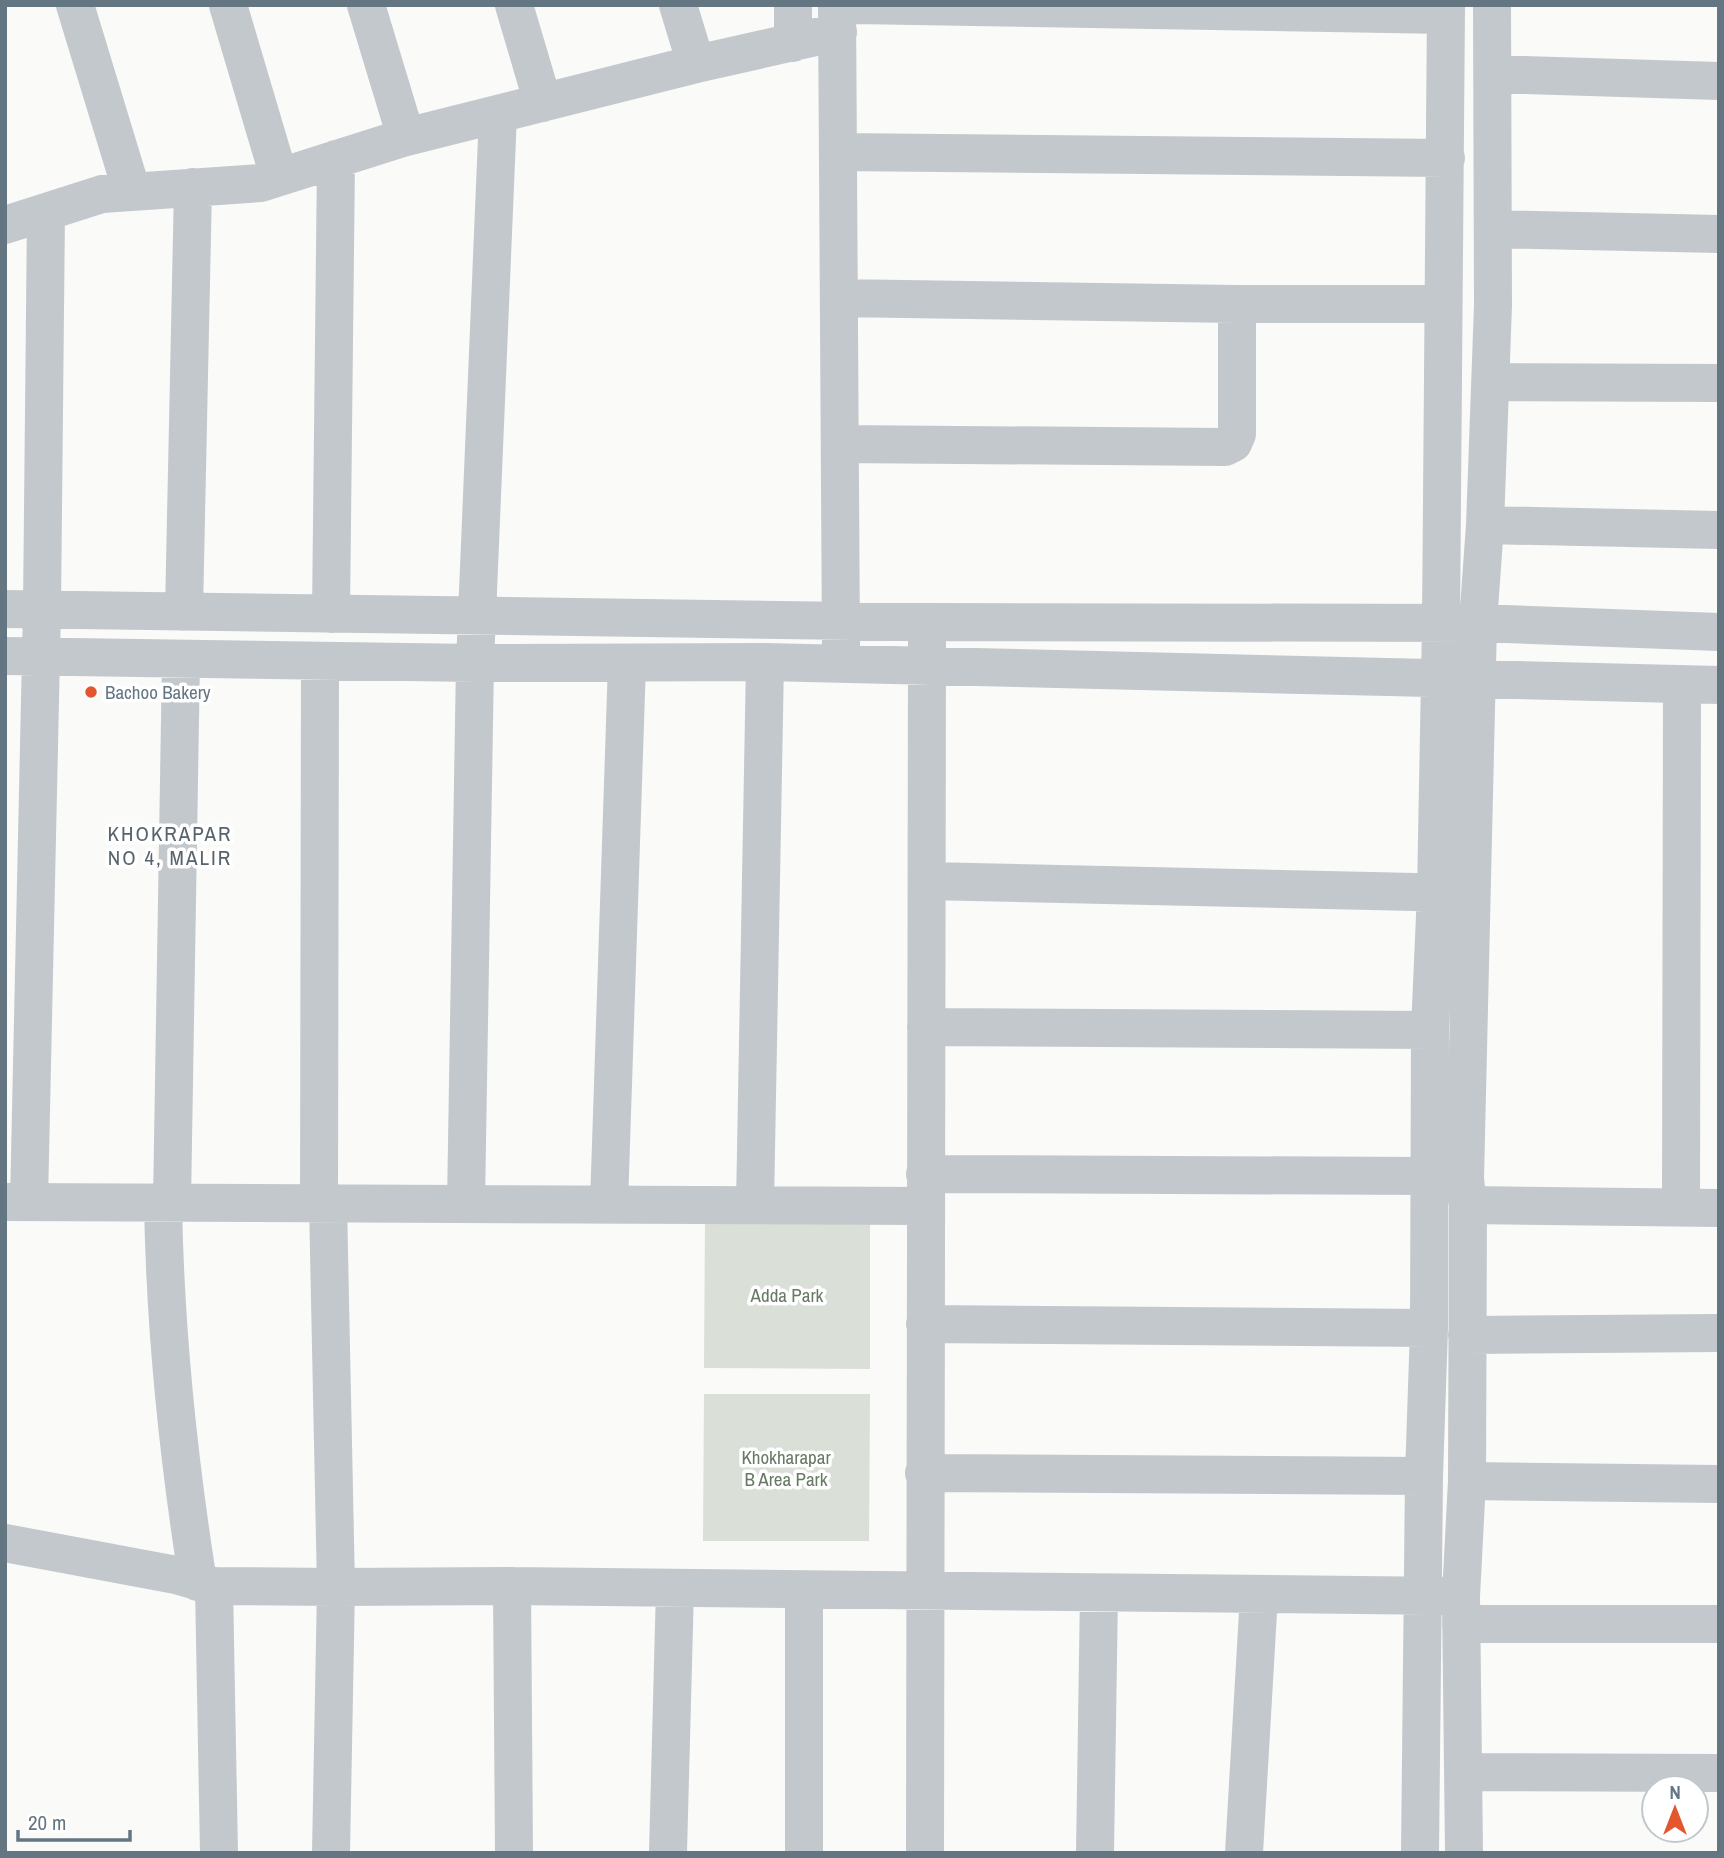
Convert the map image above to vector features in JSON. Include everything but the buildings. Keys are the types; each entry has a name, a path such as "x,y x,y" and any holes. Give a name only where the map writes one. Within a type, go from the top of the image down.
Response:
{"street":[{"path":"75,5 132,192"},
{"path":"228,5 279,177"},
{"path":"366,5 406,137"},
{"path":"514,5 543,103"},
{"path":"678,5 696,64"},
{"path":"793,5 793,43"},
{"path":"1420,1853 1424,1476 1429,1328 1454,1187 1453,893 1458,679 1478,623 1491,382 1494,229 1492,5"},
{"path":"5,225 102,194 261,183 406,137 696,64 793,43 844,14 1446,10 1441,624 1458,679"},
{"path":"841,663 838,152 844,14"},
{"path":"1494,74 1719,81"},
{"path":"466,1203 475,663 498,114"},
{"path":"838,152 1446,158"},
{"path":"331,614 336,159"},
{"path":"184,612 193,187"},
{"path":"46,212 23,609 17,1202 755,1205 925,1190 1454,1187 1719,1208"},
{"path":"1494,229 1719,234"},
{"path":"839,298 1442,304"},
{"path":"841,444 1225,447 1233,443 1237,434 1237,304"},
{"path":"1491,382 1719,383"},
{"path":"1485,525 1719,530"},
{"path":"23,609 927,622 1478,623 1719,632"},
{"path":"925,1853 927,622"},
{"path":"23,656 475,663 841,663 1700,685 1681,1207"},
{"path":"181,659 165,1295 178,1452 206,1584 219,1853"},
{"path":"320,661 324,1203 336,1587 331,1853"},
{"path":"755,1205 765,662"},
{"path":"609,1204 627,663"},
{"path":"927,881 1453,893"},
{"path":"1453,893 1430,1030 1454,1187 1467,1335 1467,1481 1461,1610 1464,1853"},
{"path":"926,1027 1430,1030"},
{"path":"925,1324 1429,1328"},
{"path":"1467,1335 1719,1333"},
{"path":"924,1473 1424,1476"},
{"path":"1467,1481 1719,1485"},
{"path":"5,1543 176,1575 206,1584 1422,1596 1461,1610 1719,1624"},
{"path":"512,1586 514,1853"},
{"path":"668,1853 675,1588"},
{"path":"804,1590 804,1853"},
{"path":"1095,1853 1099,1593"},
{"path":"1244,1853 1259,1595"},
{"path":"1463,1772 1719,1773"}],"green space":[{"name":"Adda Park","path":"705,1221 870,1222 870,1369 704,1368"},
{"name":"Khokharapar B Area Park","path":"704,1394 870,1394 869,1541 703,1541"}],"place":[{"name":"Bachoo Bakery","path":"91,692"}],"district":[{"name":"KHOKRAPAR NO 4, MALIR","path":"170,845"}]}
